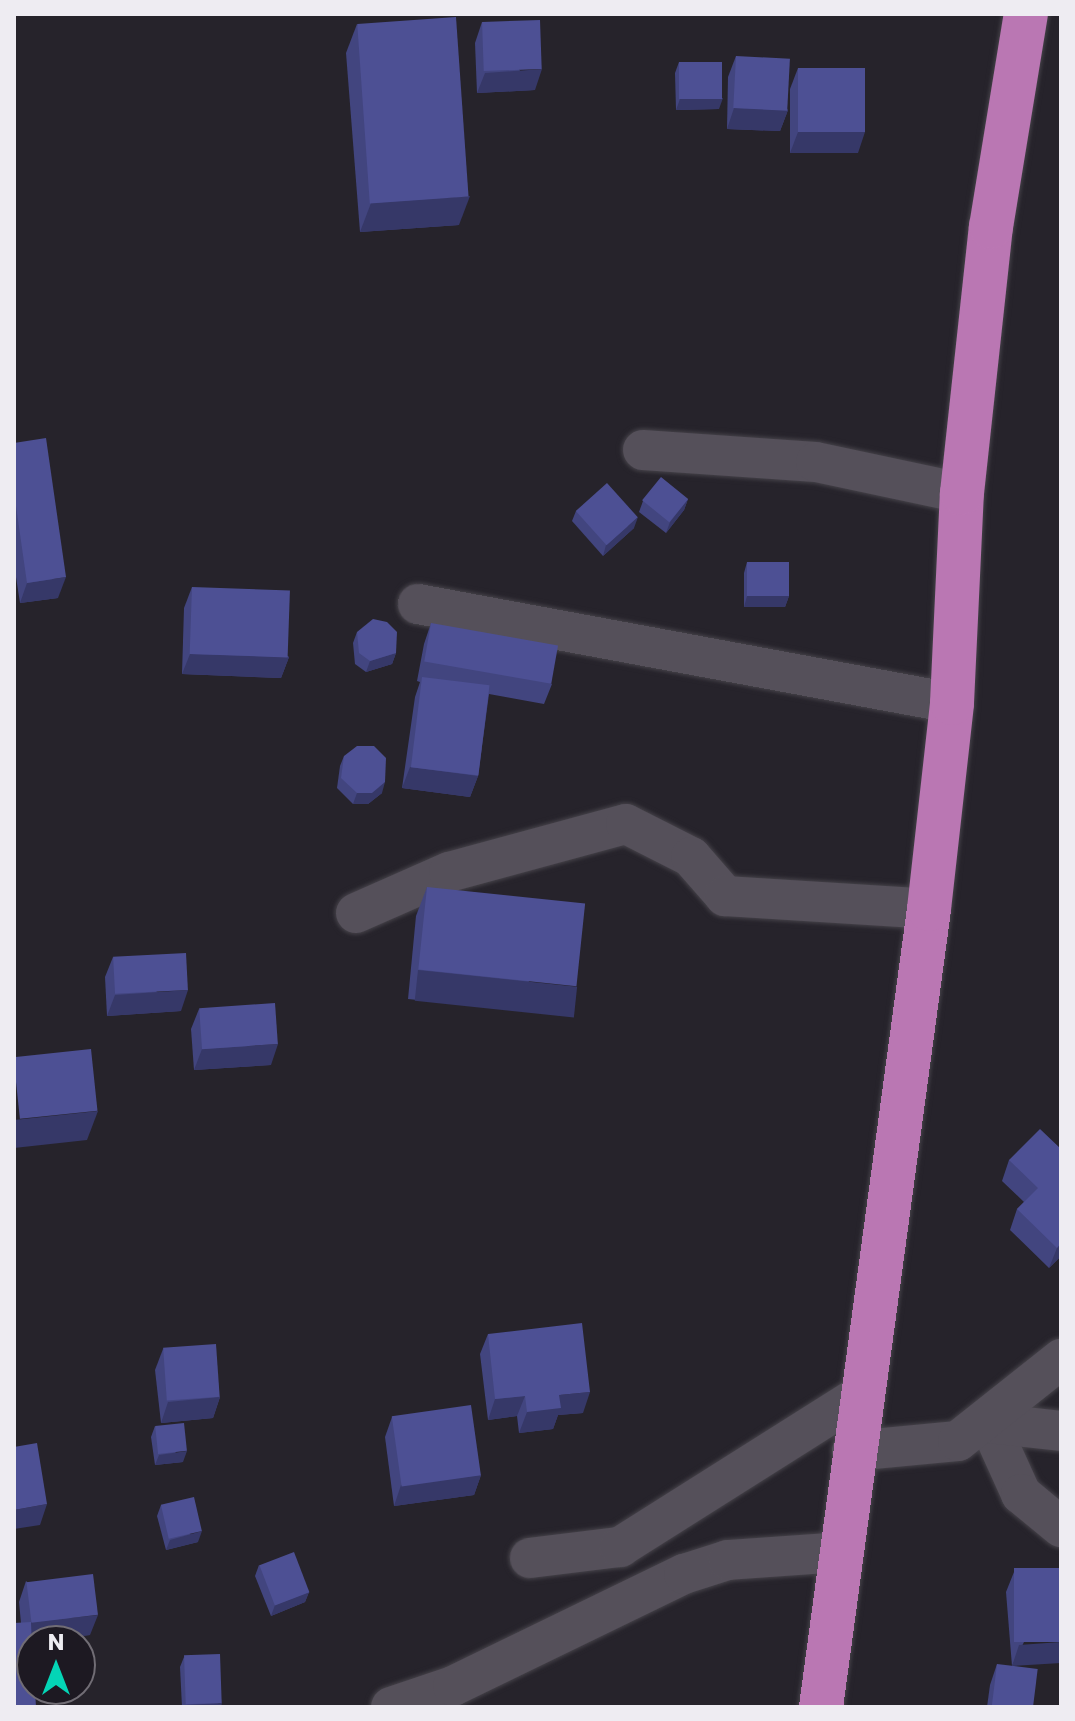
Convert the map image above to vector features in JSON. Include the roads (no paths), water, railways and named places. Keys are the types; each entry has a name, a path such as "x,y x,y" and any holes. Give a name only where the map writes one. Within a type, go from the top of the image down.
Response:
{"highway":[{"path":"821,1707 852,1451 929,909 952,703 962,493 991,227 1026,14"}],"street":[{"path":"643,450 816,462 962,493"},
{"path":"418,604 952,703"},
{"path":"356,913 449,872 626,824 691,857 725,896 929,909"},
{"path":"852,1451 958,1441 989,1423 1036,1373 1061,1359"},
{"path":"530,1558 620,1547 860,1395"},
{"path":"989,1423 1061,1431"},
{"path":"989,1423 1021,1494 1061,1527"},
{"path":"391,1707 453,1686 684,1574 728,1560 842,1552"}]}
